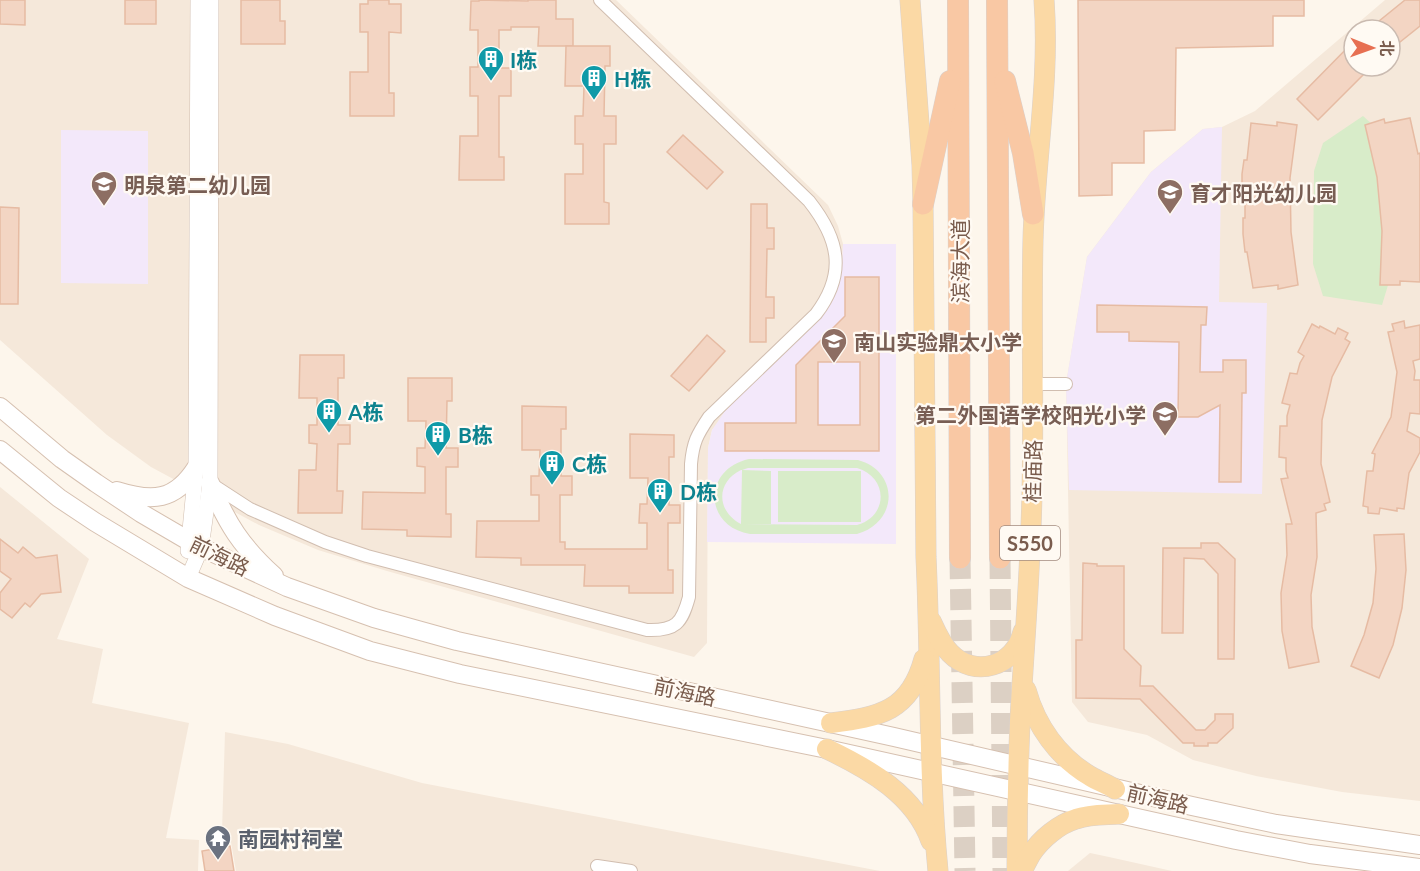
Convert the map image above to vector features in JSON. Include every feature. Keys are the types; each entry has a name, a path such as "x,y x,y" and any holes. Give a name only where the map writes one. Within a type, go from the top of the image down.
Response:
{"highway":[{"name":"滨海大道","path":"958,0 960,558"},
{"name":"滨海大道","path":"997,0 1000,558"},
{"path":"923,204 958,36"},
{"path":"997,37 1002,71 1023,153 1034,214"}],"main road":[{"path":"910,0 922,165 930,745 937,863"},
{"name":"桂庙路","path":"1017,871 1018,791 1032,490 1034,214 1046,62 1044,0"},
{"name":"前海路","path":"0,408 62,459 96,483 141,513 195,544 287,587 374,618 456,641 1276,824 1420,845"},
{"name":"前海路","path":"0,450 77,510 188,578 297,624 370,651 471,677 827,749 1236,840 1310,854 1420,868"},
{"path":"96,483 134,496 155,497 173,492 182,486 196,468"},
{"path":"210,483 221,510 236,535 257,560 287,587"},
{"path":"928,615 939,639 949,652 960,662 981,667 1004,661 1013,653 1021,640 1026,621"},
{"path":"831,723 880,714 907,697 921,672 929,636"},
{"path":"1024,665 1026,690 1040,727 1069,761 1089,776 1116,789"},
{"path":"827,749 878,777 904,799 929,833 937,863"},
{"path":"1022,871 1042,840 1057,829 1075,819 1093,815 1119,814"}],"street":[{"path":"195,544 198,0"},
{"path":"188,578 195,544 206,518 210,483 212,0"},
{"path":"210,483 250,509 325,542 367,556 647,630 662,631 678,624 685,613 689,597 693,446 709,417 816,314 826,301 833,282 835,247 820,215 809,201 600,0"},
{"path":"1032,384 1066,384"},
{"path":"597,866 631,871"}],"shaded area":[{"path":"0,0 616,0 828,205 843,244 839,284 832,302 821,317 712,430 708,448 707,643 694,657 387,571 318,550 259,525 151,467 107,435 0,340"},
{"path":"1385,0 1420,0 1420,801 1342,792 1256,776 1193,760 1147,735 1088,722 1072,702 1066,384 1087,257 1151,172 1203,129 1222,127 1255,111 1342,37 1342,78 1402,78 1402,18 1364,18"},
{"name":"第二外国语学校阳光小学","path":"1222,127 1219,302 1267,303 1262,494 1069,490 1066,384 1087,257 1151,172 1203,129"},
{"name":"明泉第二幼儿园","path":"61,130 148,131 148,284 61,283"},
{"name":"南山实验鼎太小学","path":"843,244 896,244 896,544 707,542 708,448 712,430 725,411 820,317 832,302 839,284"},
{"path":"0,487 89,559 57,639 103,649 92,703 189,723 166,838 199,840 198,871 0,871"},
{"path":"225,732 288,744 422,783 880,871 236,871 231,842 222,832"},
{"path":"1090,853 1109,857 1172,871 1068,871"}],"green space":[{"path":"1363,116 1374,126 1395,262 1382,305 1323,296 1313,264 1314,171 1323,143"},
{"path":"749,459 858,460 871,466 881,475 887,485 889,497 887,508 881,519 871,528 857,534 750,534 735,529 724,520 717,509 715,497 717,485 723,474 734,465","holes":["748,468 857,468 875,479 881,496 879,505 875,514 857,525 743,524 771,524 771,471 742,470","742,470 741,524 727,512 722,497 727,482"]},
{"path":"778,471 861,471 861,522 778,522"}],"building":[{"path":"0,0 25,0 25,25 0,24"},
{"path":"125,0 156,0 156,24 125,24"},
{"path":"241,0 280,0 280,21 285,21 285,44 241,44"},
{"path":"368,0 389,0 389,4 401,4 401,33 389,32 389,93 394,93 394,116 350,116 350,72 368,72 368,32 360,32 360,4 368,4"},
{"name":"I栋","path":"556,0 556,19 573,19 573,46 538,46 539,27 511,27 511,30 499,30 499,68 511,68 511,96 499,96 499,157 504,157 504,180 459,180 460,136 478,136 478,96 470,96 470,67 478,67 478,30 470,30 471,1"},
{"path":"1078,0 1304,0 1304,16 1273,16 1273,46 1176,48 1175,130 1144,131 1144,163 1112,163 1112,195 1079,196"},
{"path":"1405,0 1420,0 1420,26 1402,40 1402,18 1383,18"},
{"name":"H栋","path":"566,46 610,46 610,66 605,66 604,116 616,116 616,144 604,144 604,202 609,203 609,224 565,224 565,174 583,174 583,144 575,144 575,116 583,116 584,86 565,86"},
{"path":"1342,53 1342,78 1360,78 1318,120 1297,99"},
{"path":"1410,118 1418,154 1420,153 1420,282 1400,281 1400,285 1380,285 1382,231 1377,177 1365,125 1384,119 1385,123"},
{"path":"1277,122 1297,125 1290,178 1291,232 1298,285 1278,289 1278,285 1253,288 1243,234 1245,191 1242,191 1242,174 1244,160 1247,160 1251,123 1277,126"},
{"path":"683,135 723,172 707,189 667,152"},
{"path":"751,204 767,204 767,228 774,228 774,249 767,249 766,297 774,297 774,318 766,318 766,342 750,342"},
{"path":"0,207 19,208 18,304 0,304"},
{"path":"845,277 879,277 879,451 725,451 725,423 796,423 796,365 845,316","holes":["818,362 860,362 860,425 818,425"]},
{"path":"1097,305 1207,307 1206,325 1201,325 1200,372 1223,372 1223,360 1246,360 1246,393 1242,393 1241,482 1219,482 1220,405 1198,417 1178,417 1179,342 1129,341 1129,332 1097,332"},
{"path":"1404,321 1405,328 1420,325 1420,359 1413,361 1414,380 1420,380 1420,414 1410,413 1407,431 1420,438 1420,452 1409,473 1404,509 1397,508 1397,511 1380,508 1379,514 1368,513 1368,507 1363,506 1367,471 1373,471 1375,454 1372,453 1391,417 1397,372 1388,332 1394,331 1392,324"},
{"path":"1312,324 1335,334 1338,328 1348,333 1345,339 1350,342 1332,377 1322,420 1321,464 1330,502 1324,504 1326,510 1316,513 1317,557 1311,595 1312,627 1319,662 1289,668 1282,631 1281,593 1287,555 1286,524 1292,524 1281,479 1288,478 1286,458 1279,457 1280,426 1287,426 1290,405 1282,403 1290,373 1297,374 1304,356 1298,352"},
{"path":"707,335 725,351 689,391 671,376"},
{"name":"A栋","path":"300,355 344,355 344,378 338,378 338,425 350,425 350,444 338,444 337,491 343,491 342,513 298,513 299,470 316,470 317,444 309,443 309,425 317,425 317,398 299,398"},
{"name":"B栋","path":"408,378 452,378 452,401 447,401 446,448 458,448 458,467 446,467 446,514 451,514 451,537 407,536 407,530 362,529 363,492 425,493 425,467 417,466 417,448 425,448 426,421 408,421"},
{"path":"522,406 566,407 566,429 561,429 561,476 572,476 572,495 560,495 560,542 565,542 565,549 647,549 647,523 639,523 640,504 647,504 648,478 630,478 630,434 674,435 674,457 669,457 669,505 680,505 680,523 668,523 668,570 673,570 673,593 629,593 629,586 584,586 585,565 521,565 521,558 476,557 477,521 539,521 539,495 531,495 531,476 539,476 540,450 522,450"},
{"path":"1404,534 1406,570 1402,608 1393,645 1379,678 1351,666 1364,635 1373,603 1376,569 1374,535"},
{"path":"0,539 18,553 23,547 36,558 57,555 61,592 41,594 30,607 25,603 12,618 0,609 0,593 11,579 0,571"},
{"path":"1201,543 1218,543 1235,559 1234,659 1218,659 1218,574 1204,559 1184,558 1183,633 1162,633 1163,548 1201,548"},
{"path":"1083,563 1097,564 1097,566 1124,566 1124,649 1141,666 1140,686 1153,686 1196,730 1205,730 1215,720 1215,714 1233,714 1233,728 1217,743 1208,743 1208,746 1194,746 1194,743 1183,743 1140,699 1076,698 1076,640 1082,640"},
{"name":"南园村祠堂","path":"230,846 234,871 205,871 202,851"}],"tunnel":[{"path":"960,558 965,871"},
{"path":"1000,558 1003,871"}],"place":[{"name":"I栋","path":"491,82"},
{"name":"H栋","path":"594,101"},
{"name":"明泉第二幼儿园","path":"104,207"},
{"name":"育才阳光幼儿园","path":"1170,215"},
{"name":"南山实验鼎太小学","path":"834,364"},
{"name":"A栋","path":"329,434"},
{"name":"第二外国语学校阳光小学","path":"1165,437"},
{"name":"B栋","path":"438,457"},
{"name":"C栋","path":"552,486"},
{"name":"D栋","path":"660,514"},
{"name":"南园村祠堂","path":"218,861"}]}
